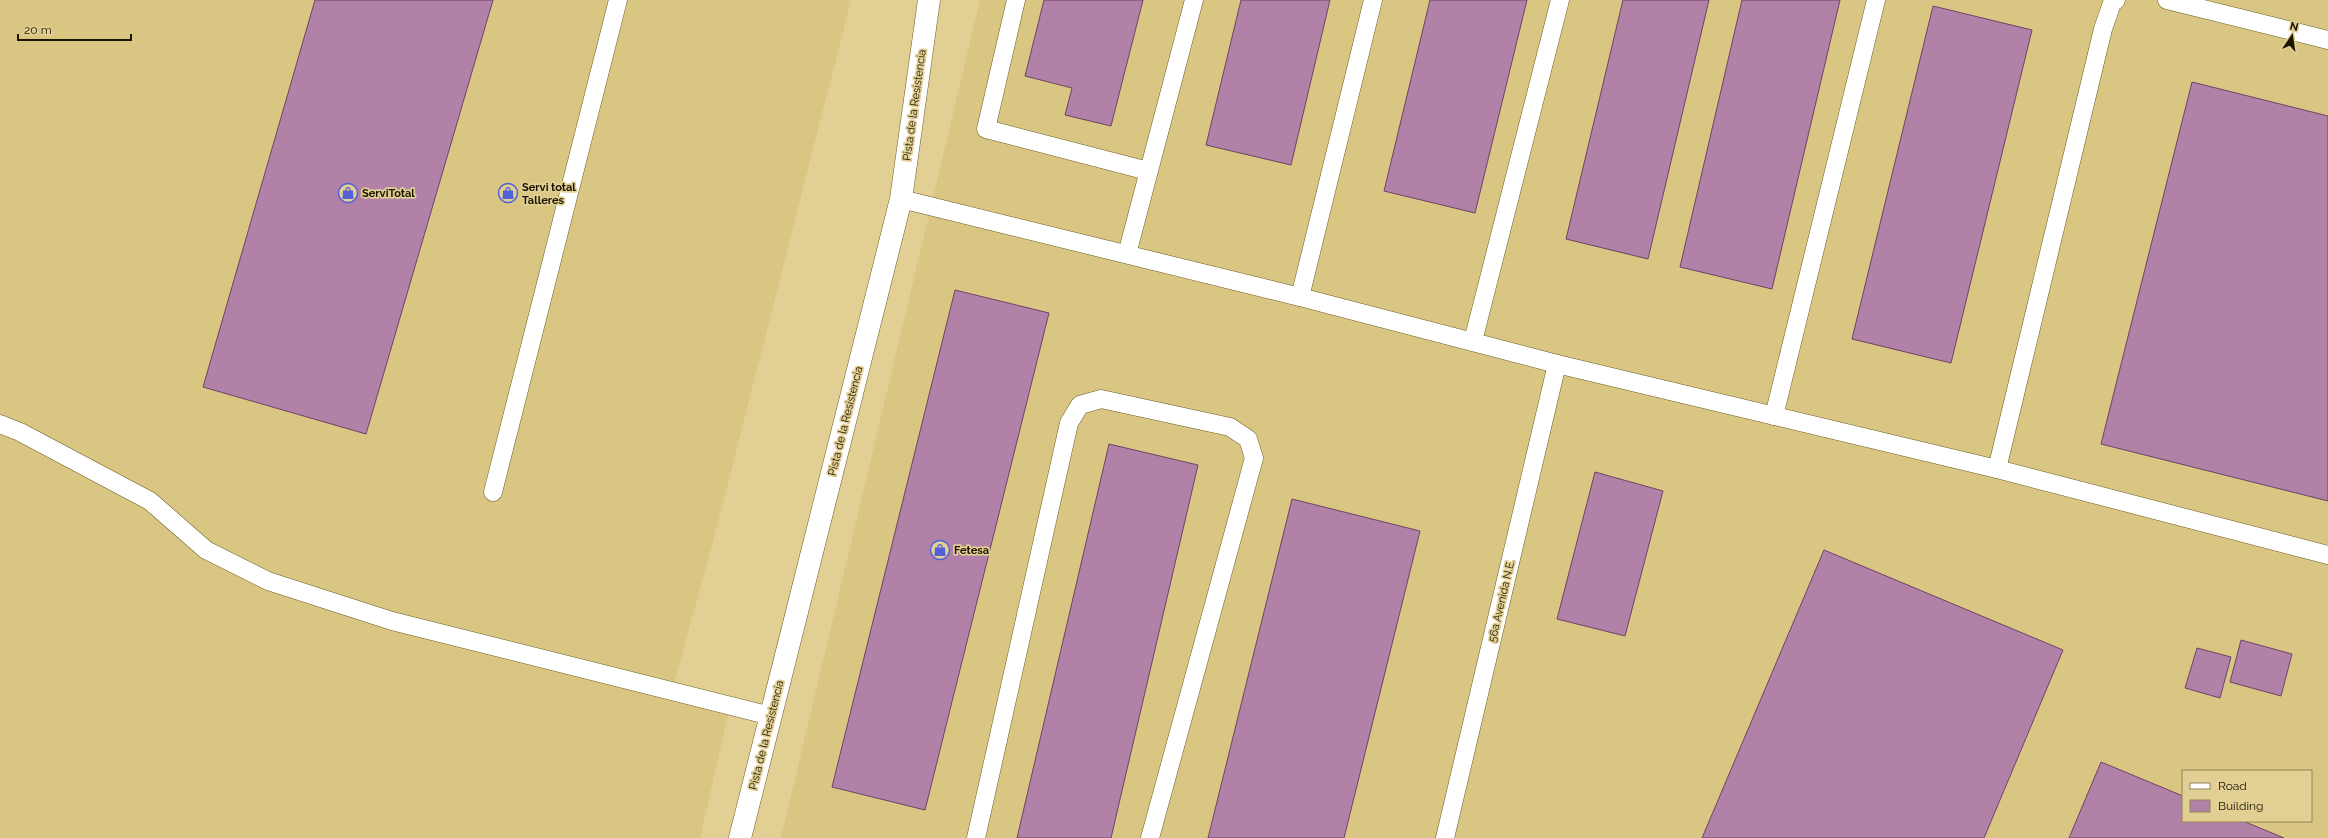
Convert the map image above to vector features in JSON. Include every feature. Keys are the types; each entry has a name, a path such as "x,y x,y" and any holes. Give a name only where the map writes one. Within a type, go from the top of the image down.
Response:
{"street":[{"name":"Pista de la Resistencia","path":"740,838 901,199 929,0"}],"lane":[{"path":"493,492 618,0"},
{"path":"1016,0 986,129 1148,171"},
{"path":"1127,254 1194,0"},
{"path":"1300,297 1373,0"},
{"path":"1473,341 1560,0"},
{"path":"1774,416 1876,0"},
{"path":"1996,469 2103,29 2112,3 2116,0"},
{"path":"2167,0 2328,40"},
{"path":"901,199 1300,297 1557,364 1996,469 2328,555"},
{"name":"56a Avenida N.E.","path":"1445,838 1557,364"},
{"path":"976,838 1069,423 1080,405 1101,399 1230,427 1248,439 1254,458 1150,838"},
{"path":"0,424 20,432 150,501 206,550 268,581 392,621 770,716"}],"shaded area":[{"path":"0,0 851,0 715,534 671,695 730,706 700,838 0,838"},
{"path":"980,0 2328,0 2328,838 781,838"}],"building":[{"name":"ServiTotal","path":"315,0 493,0 366,434 203,387"},
{"path":"1044,0 1143,0 1111,126 1065,115 1072,88 1025,76"},
{"path":"1241,0 1330,0 1291,165 1206,145"},
{"path":"1430,0 1527,0 1475,213 1384,191"},
{"path":"1623,0 1709,0 1648,259 1566,239"},
{"path":"1742,0 1840,0 1772,289 1680,267"},
{"path":"1933,6 2032,30 1951,363 1852,339"},
{"path":"2192,82 2328,116 2328,501 2101,444"},
{"name":"Fetesa","path":"955,290 1049,313 925,810 832,787"},
{"path":"1109,444 1198,465 1111,838 1017,838"},
{"path":"1595,472 1663,491 1625,636 1557,619"},
{"path":"1292,499 1420,531 1344,838 1208,838"},
{"path":"1824,550 2063,650 1984,838 1702,838"},
{"path":"2241,640 2292,654 2281,696 2230,682"},
{"path":"2197,648 2231,657 2220,698 2185,688"},
{"path":"2101,762 2182,796 2182,822 2245,822 2284,838 2069,838"}],"place":[{"name":"ServiTotal","path":"348,193"},
{"name":"Servi total Talleres","path":"508,193"},
{"name":"Fetesa","path":"940,550"}]}
